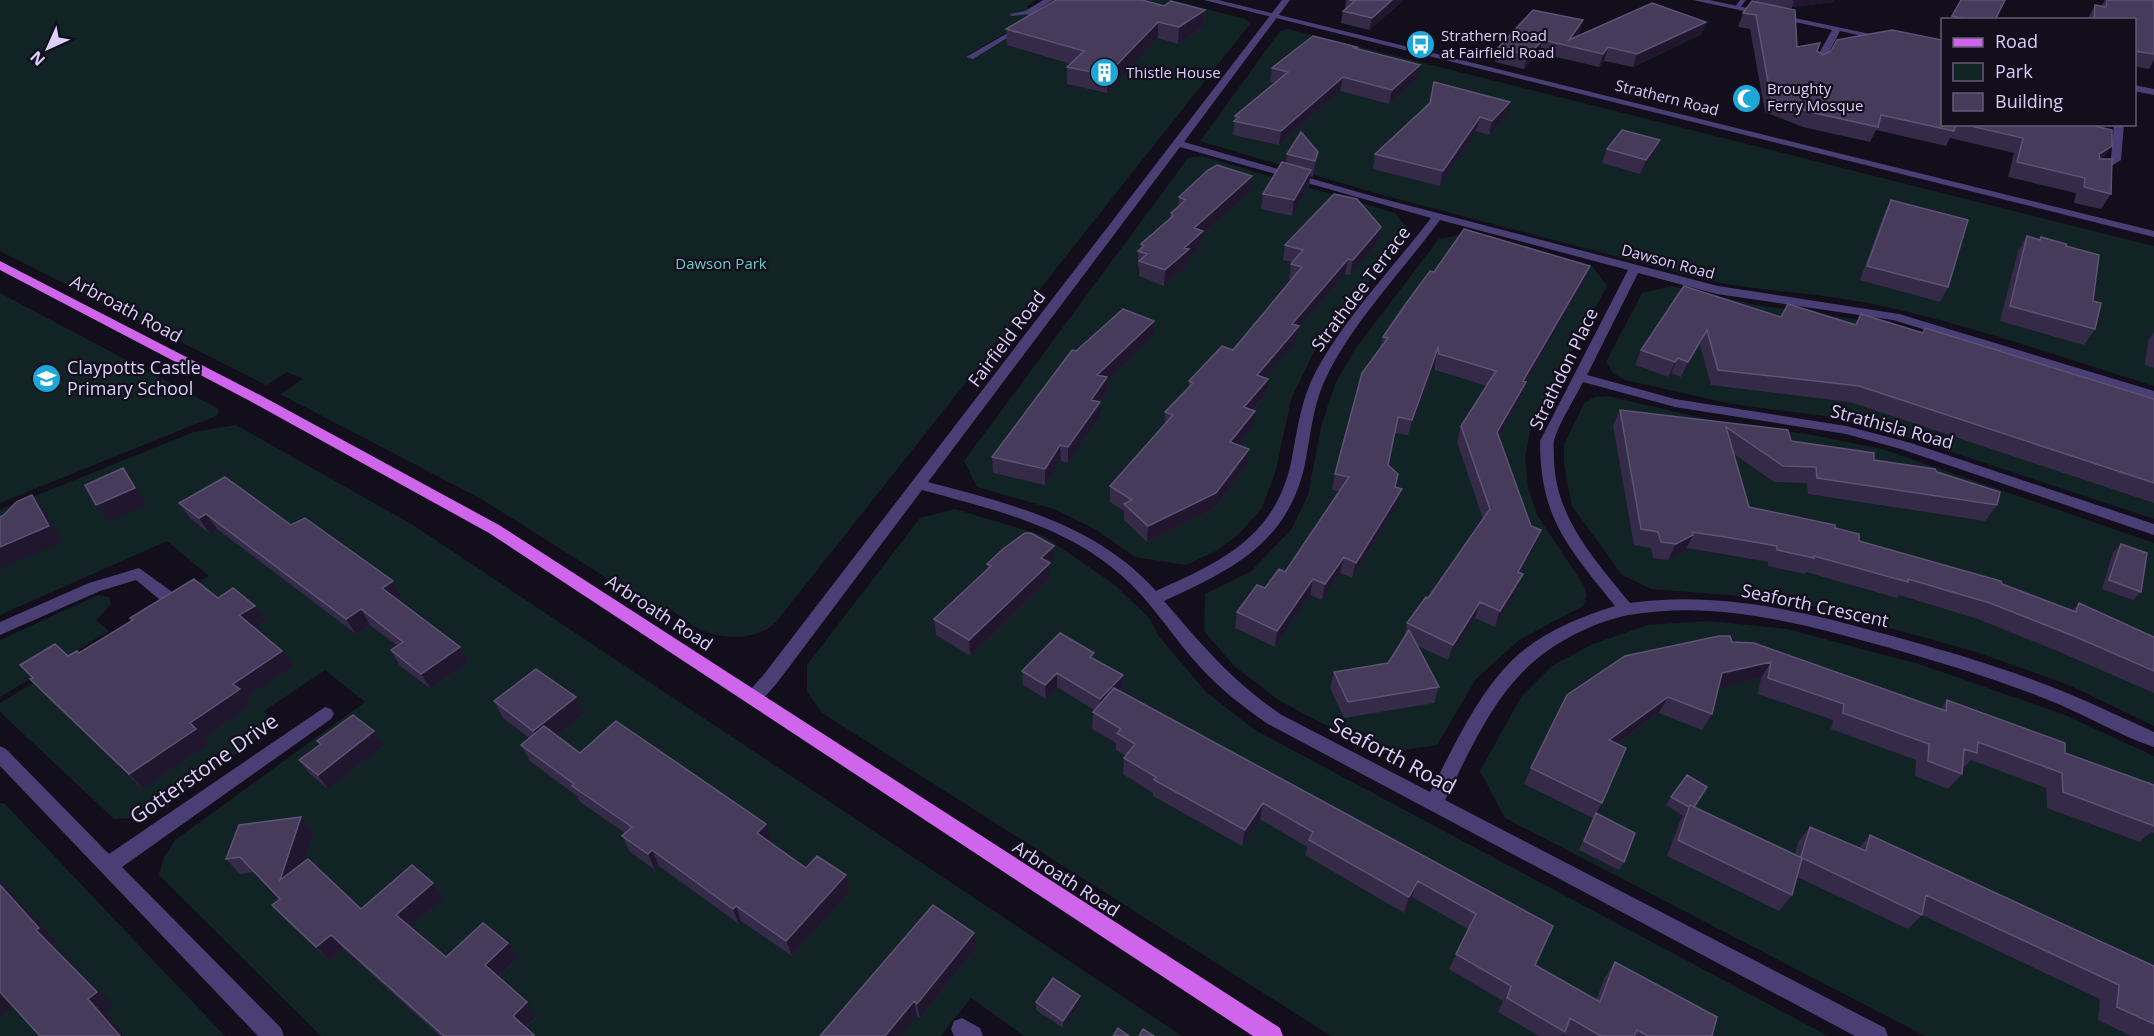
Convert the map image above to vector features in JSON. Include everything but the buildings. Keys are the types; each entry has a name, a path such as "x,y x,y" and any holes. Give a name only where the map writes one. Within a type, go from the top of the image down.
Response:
{"main road":[{"name":"Arbroath Road","path":"0,265 255,398 494,529 1272,1036"}],"street":[{"path":"1030,14 1049,0"},
{"name":"Strathern Road","path":"1208,0 2154,234"},
{"name":"Fairfield Road","path":"753,698 771,678 920,484 1286,0"},
{"path":"1697,0 1740,4 1900,41"},
{"path":"1818,64 1837,28"},
{"path":"2136,88 2154,92"},
{"path":"2096,171 2116,160 2120,137 2119,126"},
{"name":"Dawson Road","path":"1178,143 1437,217 1717,290 1895,317 2154,395"},
{"name":"Strathdee Terrace","path":"1155,598 1221,567 1247,551 1274,522 1290,492 1308,407 1319,379 1333,353 1437,217"},
{"name":"Strathdon Place","path":"1626,609 1571,539 1553,505 1545,470 1547,441 1635,269"},
{"name":"Strathisla Road","path":"1579,377 1675,403 1846,430 1906,446 2154,530"},
{"name":"Seaforth Road","path":"920,484 1033,518 1077,536 1115,561 1155,598 1209,666 1236,692 1274,719 1877,1036"},
{"path":"0,629 95,587 139,574 165,595"},
{"name":"Seaforth Crescent","path":"1434,803 1496,693 1526,658 1571,631 1626,609 1688,604 1746,609 1834,627 1932,652 2046,692 2154,740"},
{"name":"Gotterstone Drive","path":"110,864 325,714"},
{"path":"3,762 110,864 273,1036"}],"lane":[{"path":"970,57 1033,20 1030,14 1012,14"}],"green space":[{"name":"Dawson Park","path":"0,0 1037,0 1027,6 1030,19 966,56 982,53 1037,21 1063,0 1172,0 1245,19 1250,24 776,622 759,633 729,637 699,629 672,610 665,615 483,500 280,394 303,379 287,372 266,385 0,251"},
{"path":"1288,29 2154,246 2154,386 1940,320 1868,303 1710,281 1375,193 1200,141 1280,31"},
{"path":"1202,156 1395,213 1410,231 1316,348 1291,399 1276,470 1262,508 1238,535 1216,551 1186,565 1135,557 1095,529 1054,509 977,487 964,461 1188,158"},
{"path":"1472,233 1592,266 1607,286 1531,427 1525,455 1528,487 1537,515 1583,584 1587,595 1583,606 1519,640 1476,679 1437,745 1380,754 1280,701 1234,666 1204,631 1205,594 1250,572 1291,530 1308,495 1322,423 1335,384 1355,349 1439,239"},
{"path":"1672,286 1756,305 1894,325 2154,404 2154,519 1885,430 1825,416 1732,404 1625,380 1613,373 1606,362 1642,293"},
{"name":"Claypotts Castle Primary School","path":"0,293 219,409 218,415 0,503"},
{"path":"1608,396 1710,420 1813,435 1882,449 2154,543 2154,726 2069,685 1976,652 1790,600 1651,589 1622,575 1572,506 1564,464 1564,445 1584,403 1595,397"},
{"path":"236,425 413,525 1182,1036 1024,1036 971,998 941,1036 321,1036 159,875 164,857 175,840 365,702 325,670 264,711 273,721 267,732 153,813 133,818 114,819 0,712 0,703 209,576 167,541 0,615 0,510 194,432"},
{"path":"955,509 1044,536 1115,585 1150,619 1158,635 1206,692 1255,730 1828,1036 1331,1036 822,713 807,692 807,665 920,518"},
{"path":"98,595 109,597 111,605 96,620 109,631 0,697 0,640"},
{"path":"1708,621 1787,629 1922,665 2065,715 2154,756 2154,1036 1925,1036 1505,818 1480,771 1521,697 1552,666 1593,644 1648,625"},
{"path":"0,803 4,803 225,1036 0,1036"}],"place":[{"name":"Strathern Road at Fairfield Road","path":"1420,45"},
{"name":"Thistle House","path":"1105,73"},
{"name":"Broughty Ferry Mosque","path":"1746,98"},
{"name":"Claypotts Castle Primary School","path":"46,378"}]}
